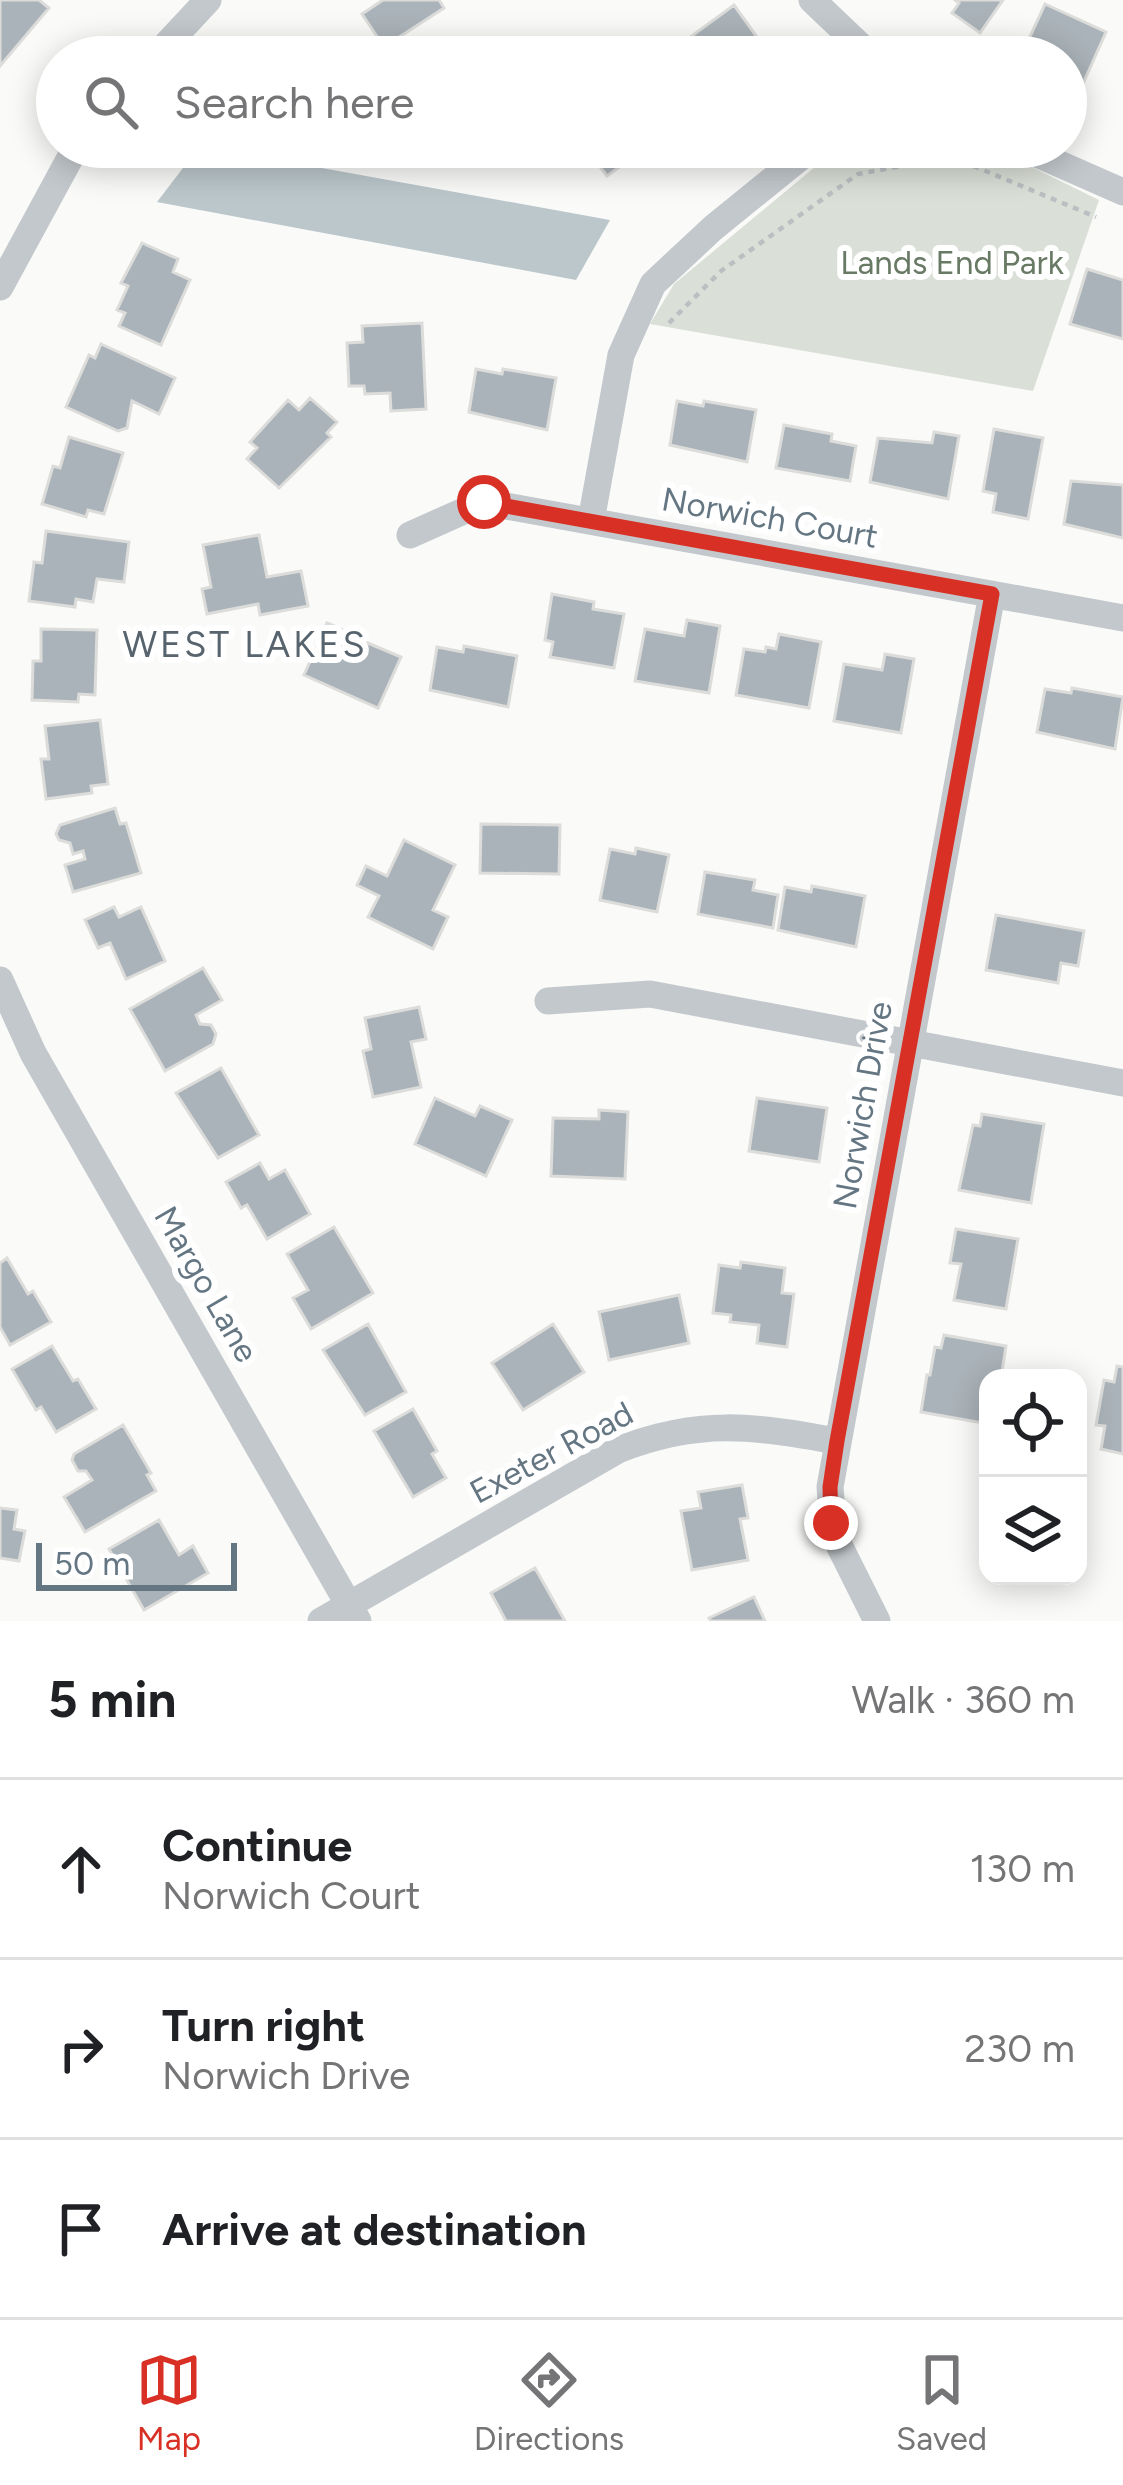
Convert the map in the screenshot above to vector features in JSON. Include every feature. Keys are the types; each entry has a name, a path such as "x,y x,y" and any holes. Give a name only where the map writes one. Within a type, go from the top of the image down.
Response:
{"street":[{"path":"175,36 208,0"},
{"path":"812,0 850,36"},
{"path":"0,287 65,168"},
{"path":"591,521 621,355 652,284 787,168"},
{"path":"1069,168 1123,192"},
{"name":"Norwich Court","path":"410,535 484,502 1123,618"},
{"name":"Norwich Drive","path":"877,1621 831,1523 830,1487 992,594"},
{"name":"Margo Lane","path":"0,980 33,1053 354,1613"},
{"path":"548,1001 650,994 1123,1083"},
{"name":"Exeter Road","path":"321,1621 354,1613 618,1450 651,1437 735,1425 837,1441"}],"path":[{"path":"669,323 721,271 858,174 891,168"},
{"path":"978,168 1096,217"}],"green space":[{"name":"Lands End Park","path":"814,168 1034,168 1099,200 1033,391 650,324 674,284"}],"shaded area":[{"path":"183,168 322,168 610,220 576,280 157,202"}],"building":[{"path":"0,0 39,0 49,8 0,66"},
{"path":"383,0 439,0 444,8 401,36 377,36 362,14"},
{"path":"955,0 1003,0 980,33 952,13 959,3"},
{"path":"1045,4 1106,32 1087,75 1087,36 1030,36"},
{"path":"734,5 756,36 692,36"},
{"path":"142,243 178,259 173,272 190,280 161,345 119,326 125,313 117,310 128,286 121,283"},
{"path":"1087,269 1123,280 1123,339 1070,324"},
{"path":"422,323 426,409 391,411 390,393 365,394 364,386 349,386 347,343 363,342 362,326"},
{"path":"101,344 175,378 159,414 132,401 127,428 118,431 66,407 89,355 95,358"},
{"path":"476,369 556,378 547,430 469,412"},
{"path":"310,398 337,422 327,433 331,437 279,488 247,459 257,448 250,442 288,400 299,410"},
{"path":"677,401 756,410 747,462 670,445"},
{"path":"784,425 832,434 831,441 856,446 850,481 776,468"},
{"path":"994,429 1043,438 1028,519 993,512 996,494 983,491"},
{"path":"934,432 959,436 948,499 870,482 878,438 932,443"},
{"path":"69,437 123,453 104,514 88,510 86,517 42,504 53,466 60,468"},
{"path":"1071,481 1123,485 1123,538 1064,524"},
{"path":"46,531 129,542 124,582 97,579 93,602 76,599 75,607 29,601 34,562 42,563"},
{"path":"259,535 267,577 301,571 308,606 260,615 258,604 207,614 202,589 211,587 203,545"},
{"path":"552,594 624,614 614,668 550,657 553,642 545,640"},
{"path":"687,620 720,626 709,693 635,681 645,629 684,636"},
{"path":"327,623 357,636 354,643 366,648 368,643 401,657 378,708 304,675"},
{"path":"41,629 97,630 95,695 79,694 78,702 32,700 33,661 41,661"},
{"path":"779,634 821,642 809,708 736,695 744,649 776,649"},
{"path":"464,646 517,656 508,707 430,690 437,647 463,652"},
{"path":"885,654 914,659 901,733 834,721 844,664 882,670"},
{"path":"1072,688 1123,697 1115,749 1037,732 1045,689 1071,693"},
{"path":"100,720 108,784 91,786 92,793 46,799 41,759 49,759 45,726"},
{"path":"115,808 120,824 126,823 141,873 73,892 65,865 85,859 83,851 73,854 70,843 59,840 60,825"},
{"path":"481,824 560,825 559,874 480,873"},
{"path":"404,840 455,865 433,910 448,917 433,949 368,917 379,896 357,885 366,866 387,876"},
{"path":"636,848 669,855 657,912 600,900 610,849 635,854"},
{"path":"705,872 755,880 753,890 778,895 773,928 698,914"},
{"path":"812,886 865,896 856,947 778,930 785,887 811,892"},
{"path":"114,907 119,917 141,907 165,961 126,979 110,943 98,948 85,920"},
{"path":"996,915 1084,931 1078,966 1061,963 1058,983 986,970"},
{"path":"203,968 222,1000 196,1015 200,1024 211,1025 216,1034 213,1044 165,1071 130,1009"},
{"path":"419,1007 426,1039 411,1042 421,1087 373,1097 363,1051 371,1049 365,1018"},
{"path":"221,1068 259,1135 218,1158 176,1093"},
{"path":"435,1098 475,1116 480,1106 512,1120 486,1176 415,1144"},
{"path":"757,1098 827,1108 819,1162 749,1151"},
{"path":"599,1110 628,1112 625,1179 551,1176 553,1118 599,1119"},
{"path":"982,1114 1044,1124 1031,1203 959,1190 973,1125 980,1126"},
{"path":"260,1163 269,1179 285,1170 310,1214 267,1239 247,1205 241,1208 226,1182"},
{"path":"334,1227 373,1293 311,1329 293,1298 308,1290 287,1254"},
{"path":"956,1229 1018,1239 1006,1309 954,1300 961,1264 950,1263"},
{"path":"7,1258 51,1322 10,1345 0,1327 0,1263"},
{"path":"741,1262 785,1268 782,1293 794,1294 787,1347 757,1343 759,1325 730,1322 731,1315 713,1313 719,1265 740,1268"},
{"path":"679,1295 689,1343 609,1360 599,1312"},
{"path":"368,1324 406,1392 365,1415 323,1350"},
{"path":"553,1324 584,1372 523,1410 492,1363"},
{"path":"944,1335 1006,1346 1002,1369 979,1369 979,1422 921,1412 935,1347 941,1348"},
{"path":"52,1346 96,1409 56,1432 41,1407 36,1410 12,1369"},
{"path":"1117,1366 1123,1367 1123,1454 1101,1449 1105,1426 1096,1425 1104,1380 1114,1382"},
{"path":"413,1409 446,1478 413,1497 374,1431"},
{"path":"123,1425 156,1491 85,1532 64,1497 92,1480 86,1471 78,1471 74,1454"},
{"path":"742,1485 748,1518 740,1519 748,1560 692,1570 681,1511 701,1508 698,1492"},
{"path":"0,1508 17,1510 14,1529 25,1531 19,1561 0,1558"},
{"path":"159,1520 179,1555 193,1546 208,1573 144,1610 109,1549"},
{"path":"535,1568 565,1621 506,1621 491,1593"},
{"path":"754,1597 765,1621 709,1618"}],"district":[{"name":"WEST LAKES","path":"245,644"}],"route":[{"path":"484,502 992,594 837,1441 830,1487 831,1523"}]}
